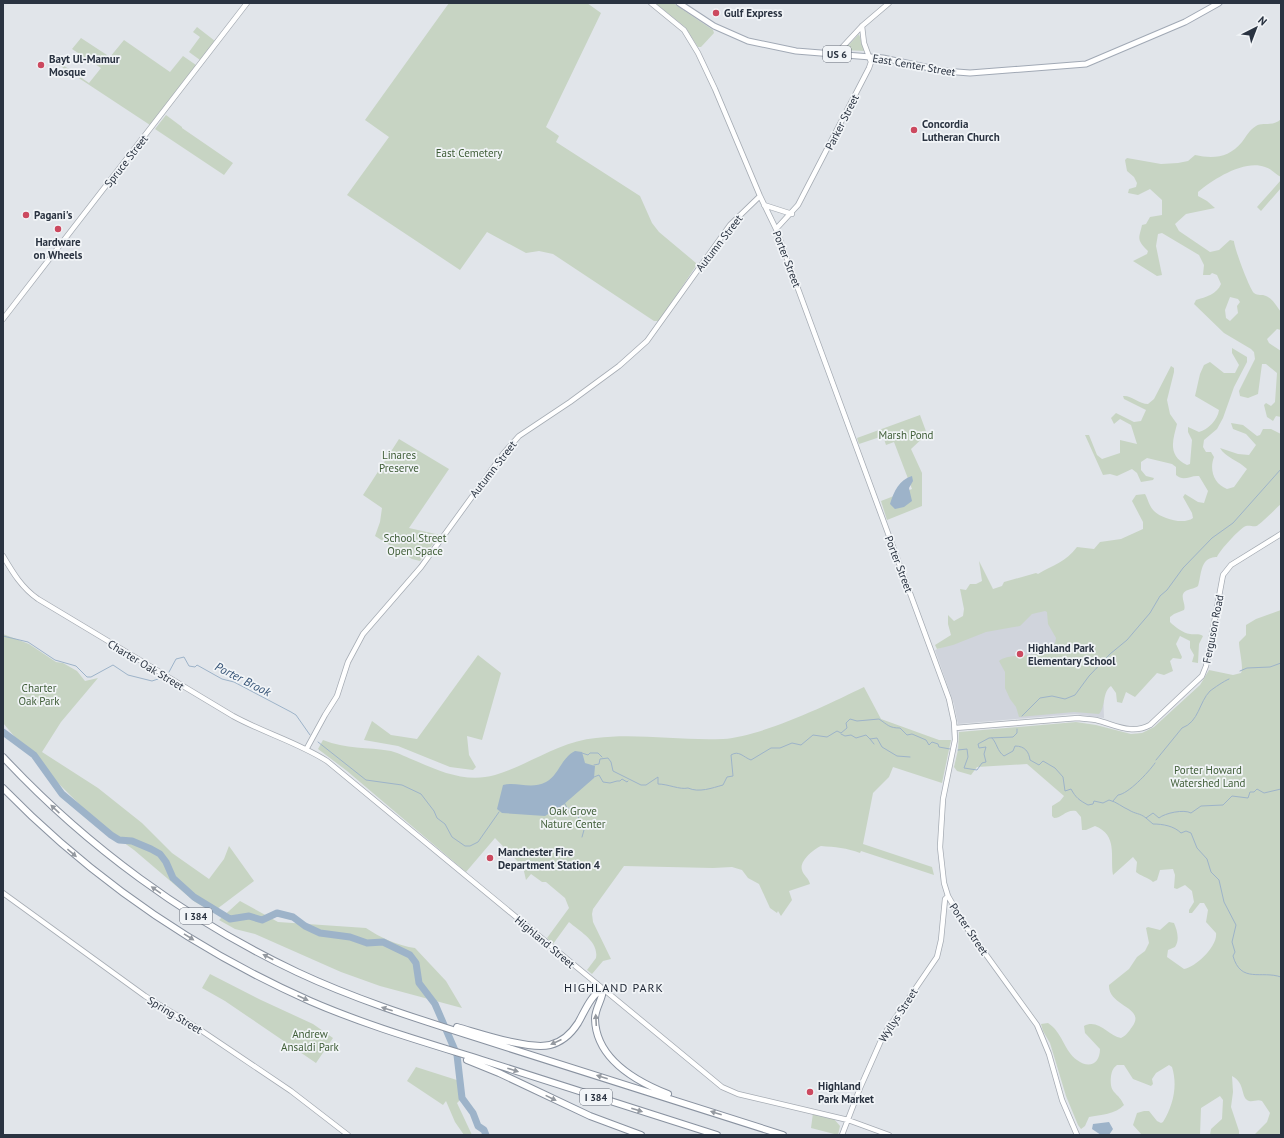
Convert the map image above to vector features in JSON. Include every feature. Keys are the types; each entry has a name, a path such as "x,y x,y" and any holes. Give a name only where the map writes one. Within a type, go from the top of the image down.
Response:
{"highway":[{"name":"I 384","path":"3,757 44,798 98,846 152,887 194,915 252,949 311,978 364,1000 424,1021 437,1025 448,1025 465,1032 783,1135"},
{"name":"I 384","path":"3,788 59,841 104,879 156,916 205,947 252,973 310,1001 367,1024 434,1045 477,1061 717,1135"},
{"path":"465,1032 529,1045 551,1045 560,1042 571,1032 596,994 603,989"},
{"path":"603,989 603,993 596,1009 596,1022 600,1039 609,1055 623,1070 640,1082 693,1106"},
{"path":"477,1061 590,1116 641,1135"}],"main road":[{"name":"East Center Street","path":"679,3 714,26 748,41 796,51 870,56 944,71 970,73 1086,64 1185,22 1218,3"}],"street":[{"name":"Spruce Street","path":"3,319 248,3"},
{"name":"Porter Street","path":"651,3 678,24 688,36 716,89 760,196 776,229 943,684 955,728 954,754 943,799 940,828 941,861 948,896 966,928 1037,1025 1049,1054 1062,1100 1077,1135"},
{"path":"836,54 862,26 889,3"},
{"path":"862,26 864,43 870,56"},
{"name":"Parker Street","path":"776,229 792,214 817,171 869,68 871,62 870,56"},
{"name":"Autumn Street","path":"307,748 337,696 348,662 363,634 421,567 503,454 519,436 570,402 619,366 647,341 730,225 760,196"},
{"path":"764,205 792,214"},
{"name":"Ferguson Road","path":"955,728 1078,718 1096,720 1128,730 1141,730 1150,725 1202,676 1206,666 1221,584 1226,570 1231,565 1281,534"},
{"name":"Charter Oak Street","path":"3,556 18,581 38,599 233,716 266,733 307,748"},
{"name":"Highland Street","path":"307,748 336,767 727,1090 848,1120 889,1135"},
{"name":"Spring Street","path":"3,893 138,992 216,1040 291,1091 348,1135"},
{"name":"Wyllys Street","path":"842,1135 860,1088 884,1036 937,957 941,940 945,899 948,896"}],"shaded area":[{"name":"Highland Park Elementary School","path":"1094,589 1102,658 1104,718 1075,714 958,724 954,704 935,650"}],"green space":[{"name":"East Cemetery","path":"449,3 587,3 601,13 546,127 559,136 556,142 640,196 652,223 659,232 696,263 696,266 659,321 654,321 553,254 539,251 526,253 487,232 460,270 347,195 389,137 365,120"},
{"path":"655,3 673,3 713,30 714,33 701,47 698,47 685,27"},
{"path":"197,27 215,41 200,60 189,52 200,37 193,32"},
{"path":"859,34 864,51 844,50"},
{"path":"81,38 110,57 124,40 170,72 183,56 196,65 150,125 59,65 60,63 89,83 101,68 72,49"},
{"path":"166,115 182,128 233,163 224,175 155,129"},
{"path":"1281,119 1281,177 1272,170 1257,165 1239,168 1212,181 1198,192 1198,196 1215,208 1186,214 1175,224 1179,231 1210,252 1219,250 1230,240 1234,241 1236,251 1252,290 1258,295 1268,297 1281,312 1281,330 1277,329 1267,339 1269,343 1281,351 1281,417 1276,416 1273,421 1267,417 1264,405 1266,403 1271,406 1275,402 1277,373 1266,364 1262,364 1258,394 1248,398 1240,396 1239,391 1255,359 1254,352 1224,333 1194,304 1196,300 1211,295 1217,290 1221,284 1217,275 1212,273 1210,275 1203,275 1204,265 1199,255 1162,233 1158,234 1156,246 1162,275 1157,276 1133,261 1147,254 1148,251 1139,239 1142,225 1146,224 1150,217 1162,215 1162,200 1150,189 1138,195 1128,193 1129,189 1136,187 1137,183 1134,177 1127,171 1125,160 1127,158 1161,164 1188,161 1195,155 1208,157 1220,156 1237,147 1256,126 1271,124","holes":["1230,297 1238,299 1240,302 1237,306 1238,313 1230,321 1226,318 1225,310"]},
{"path":"1281,180 1281,188 1261,211 1257,207"},
{"path":"1232,348 1247,357 1247,362 1234,387 1223,418 1217,429 1204,440 1203,447 1206,452 1211,452 1214,457 1212,472 1216,480 1227,489 1234,487 1247,469 1225,454 1220,448 1238,454 1249,455 1256,445 1246,434 1233,429 1231,423 1243,425 1257,436 1260,435 1263,429 1271,429 1281,434 1281,504 1257,526 1246,526 1239,531 1222,549 1217,557 1212,557 1207,560 1203,566 1198,586 1183,594 1184,610 1170,617 1170,622 1182,631 1203,636 1199,644 1198,663 1192,662 1194,655 1190,648 1190,641 1180,636 1176,644 1182,657 1181,659 1173,658 1170,661 1173,671 1164,675 1157,673 1135,697 1126,692 1122,703 1117,702 1116,693 1111,686 1106,692 1103,708 1099,714 1074,712 1019,717 1016,707 1005,688 1005,672 999,661 1013,656 1031,655 1048,651 1053,646 1056,638 1048,624 1047,612 1045,611 1032,614 1020,626 986,632 953,645 937,649 935,645 951,635 948,624 948,615 954,621 963,616 964,609 960,589 966,590 970,584 976,584 982,581 979,561 993,589 1002,586 1004,582 1036,573 1038,574 1064,560 1077,547 1094,549 1100,542 1121,539 1143,529 1143,522 1132,501 1136,495 1145,494 1152,509 1167,519 1184,521 1193,518 1192,513 1183,497 1185,494 1198,502 1204,503 1208,491 1199,476 1184,478 1179,477 1176,475 1176,467 1172,464 1147,458 1141,462 1141,470 1146,476 1154,478 1153,480 1141,482 1137,473 1132,469 1117,476 1110,474 1103,475 1085,435 1089,435 1097,455 1102,459 1120,453 1120,440 1137,444 1131,425 1120,419 1114,424 1111,418 1116,413 1134,422 1141,421 1146,410 1124,399 1123,396 1148,404 1154,399 1171,366 1174,368 1174,372 1167,400 1170,414 1177,424 1173,447 1176,457 1187,465 1190,464 1192,440 1188,432 1188,427 1199,432 1202,431 1209,427 1215,420 1219,410 1195,396 1200,374 1204,365 1210,362 1224,373 1235,373 1239,365 1232,353"},
{"name":"Marsh Pond","path":"920,415 927,434 911,449 922,473 922,506 887,520 881,501 912,489 894,442 886,445 883,436 859,444 857,438"},
{"path":"399,439 449,469 409,528 440,535 420,561 412,559 375,536 380,522 382,508 363,495"},
{"name":"Porter Howard Watershed Land","path":"1281,610 1281,1135 1254,1135 1267,1122 1270,1113 1262,1101 1249,1101 1246,1099 1239,1082 1232,1076 1233,1092 1231,1107 1239,1135 1210,1135 1211,1129 1222,1119 1223,1100 1220,1096 1201,1108 1200,1135 1142,1135 1133,1125 1137,1113 1149,1111 1157,1121 1161,1123 1167,1116 1174,1096 1175,1081 1172,1067 1169,1065 1156,1073 1152,1079 1153,1084 1151,1086 1133,1079 1124,1065 1117,1065 1111,1076 1111,1087 1124,1105 1112,1112 1089,1117 1085,1126 1081,1129 1066,1096 1050,1043 1041,1024 1048,1023 1053,1027 1069,1052 1077,1060 1081,1063 1093,1064 1100,1054 1100,1049 1085,1033 1084,1026 1094,1024 1121,1038 1129,1032 1135,1020 1135,1015 1114,998 1110,992 1109,985 1129,969 1137,957 1145,951 1149,943 1146,928 1148,927 1160,930 1169,922 1174,923 1178,938 1177,944 1175,947 1168,950 1167,957 1184,969 1200,960 1210,950 1214,944 1216,933 1206,922 1208,910 1204,903 1200,903 1192,913 1189,913 1189,910 1194,902 1192,891 1185,885 1177,889 1174,888 1175,875 1173,869 1160,870 1157,880 1153,882 1136,872 1137,862 1133,857 1113,875 1112,847 1107,835 1095,826 1082,830 1081,817 1076,811 1069,811 1057,818 1054,818 1052,816 1052,806 1060,801 1064,796 1027,764 977,767 971,775 957,771 954,767 958,750 959,732 1076,722 1096,725 1131,734 1142,733 1154,727 1200,685 1209,670 1233,675 1241,673 1242,667 1239,642 1246,635 1246,625 1256,619"},
{"name":"Charter Oak Park","path":"3,634 29,644 56,662 63,663 77,671 85,681 98,678 61,722 42,752 98,788 142,823 172,853 209,879 224,859 229,846 254,881 213,912 195,902 134,850 98,824 30,755 3,723"},
{"path":"478,655 501,673 482,740 467,736 469,755 476,767 473,770 450,767 398,746 364,740 372,721 391,735 417,739"},
{"name":"Oak Grove Nature Center","path":"864,687 881,719 939,740 951,740 942,783 893,767 889,777 873,793 863,844 932,867 934,875 861,851 860,853 836,847 821,846 811,853 803,863 803,872 810,884 789,891 792,900 781,916 778,911 777,913 770,908 759,884 748,878 742,870 732,867 624,866 593,909 593,922 611,959 603,961 592,974 587,970 596,958 596,952 594,946 583,933 569,922 553,944 547,938 569,908 565,898 546,882 542,882 531,874 526,880 523,867 495,838 466,872 347,771 318,749 323,740 340,745 391,751 454,775 474,778 485,777 508,771 557,748 583,740 628,736 707,739 739,737 795,719"},
{"path":"240,901 278,922 366,928 389,941 415,948 446,981 462,1008 380,986 341,972 255,934 235,929 219,920"},
{"name":"Andrew Ansaldi Park","path":"210,974 313,1024 333,1038 316,1063 225,1001 202,988"},
{"path":"416,1067 463,1082 464,1096 457,1103 472,1135 464,1135 455,1122 446,1101 443,1105 407,1081"},
{"path":"813,1113 834,1119 840,1126 838,1135 811,1128"}],"water":[{"path":"912,476 913,481 909,488 912,501 904,507 895,509 890,504 895,490 900,483"},
{"path":"575,751 582,752 585,763 595,766 594,778 563,805 545,816 502,813 497,809 503,785 534,785 546,782 554,775 566,758"},
{"path":"1109,1122 1113,1129 1109,1135 1101,1135 1092,1129 1093,1124"}],"waterway":[{"path":"1022,716 1040,698 1052,696 1065,699 1075,695 1089,676 1110,654 1127,640 1150,613 1160,596 1167,590 1183,568 1212,538 1233,523 1281,469"},
{"name":"Porter Brook","path":"3,636 28,642 55,660 76,666 87,677 91,677 113,665 128,675 152,681 158,679"},
{"name":"Porter Brook","path":"169,672 176,659 184,657 189,666 195,667 197,665 222,679 234,682 296,715 310,735"},
{"path":"1240,671 1247,668 1270,667 1281,663"},
{"path":"1156,760 1182,728 1192,721 1210,691 1229,679"},
{"path":"594,765 599,764 600,759 608,758 611,762 613,771 641,785 646,785 658,777 658,784 706,790 723,785 727,777 733,776 731,755 736,753 751,760 771,748 780,748 792,743 801,745 813,735 827,737 837,731 841,733 847,728 846,723 850,719 857,721 879,719 891,727 900,728 907,735 912,734 926,740 929,745 932,742 938,744 939,747 950,749"},
{"path":"958,750 967,749 968,757 964,768 977,770 982,763 986,762 984,754 986,747 979,748 978,744 989,738 1013,737 1017,733 1017,729"},
{"path":"3,732 34,755 62,794 111,835 119,840 132,841 160,854 166,862 173,878 194,897 230,919 249,916 262,920 277,913 293,917 305,926 320,933 350,937 367,943 383,942 410,955 416,963 419,983 435,1004 457,1055 462,1098 473,1113 478,1126 484,1130 486,1135"},
{"path":"841,734 845,736 851,735 856,738 866,735 870,739 877,738 882,747 897,756 910,757"},
{"path":"992,738 1004,756 1013,751 1015,746 1018,746 1026,750 1029,754 1030,760 1039,765 1043,761 1055,768 1063,777 1065,791 1071,789 1074,795 1082,802 1088,805 1093,804 1094,801 1103,803 1109,800 1146,818 1153,813 1159,818 1175,812 1184,811 1191,813 1201,806 1223,805 1232,796 1248,798 1250,792 1254,792 1257,789 1264,793 1281,789"},
{"path":"870,739 874,744"},
{"name":"Porter Brook","path":"318,742 366,780 402,785 421,794 434,811 437,818 445,824 452,837 465,846 470,846 478,842 499,812"},
{"path":"582,753 588,755 590,753 598,753 602,757"},
{"path":"1113,801 1118,795 1127,791 1138,782 1155,763"},
{"path":"594,777 599,775 603,782 610,783 620,781 622,779 627,782 628,781"},
{"path":"564,802 567,808 577,810 580,824 584,830 582,837"},
{"path":"1146,818 1153,824 1168,826 1181,833 1186,831 1191,833 1197,848 1207,859 1211,872 1219,880 1224,902 1236,925 1232,942 1235,952 1233,956 1241,970 1246,973 1281,977"}],"place":[{"name":"Gulf Express","path":"716,13"},
{"name":"Bayt Ul-Mamur Mosque","path":"41,65"},
{"name":"Concordia Lutheran Church","path":"914,130"},
{"name":"Pagani's","path":"26,215"},
{"name":"Hardware on Wheels","path":"58,229"},
{"name":"Highland Park Elementary School","path":"1020,654"},
{"name":"Manchester Fire Department Station 4","path":"490,858"},
{"name":"Highland Park Market","path":"810,1092"}],"district":[{"name":"HIGHLAND PARK","path":"614,987"}],"park label":[{"name":"Linares Preserve","path":"399,461"},
{"name":"School Street Open Space","path":"415,544"}]}
